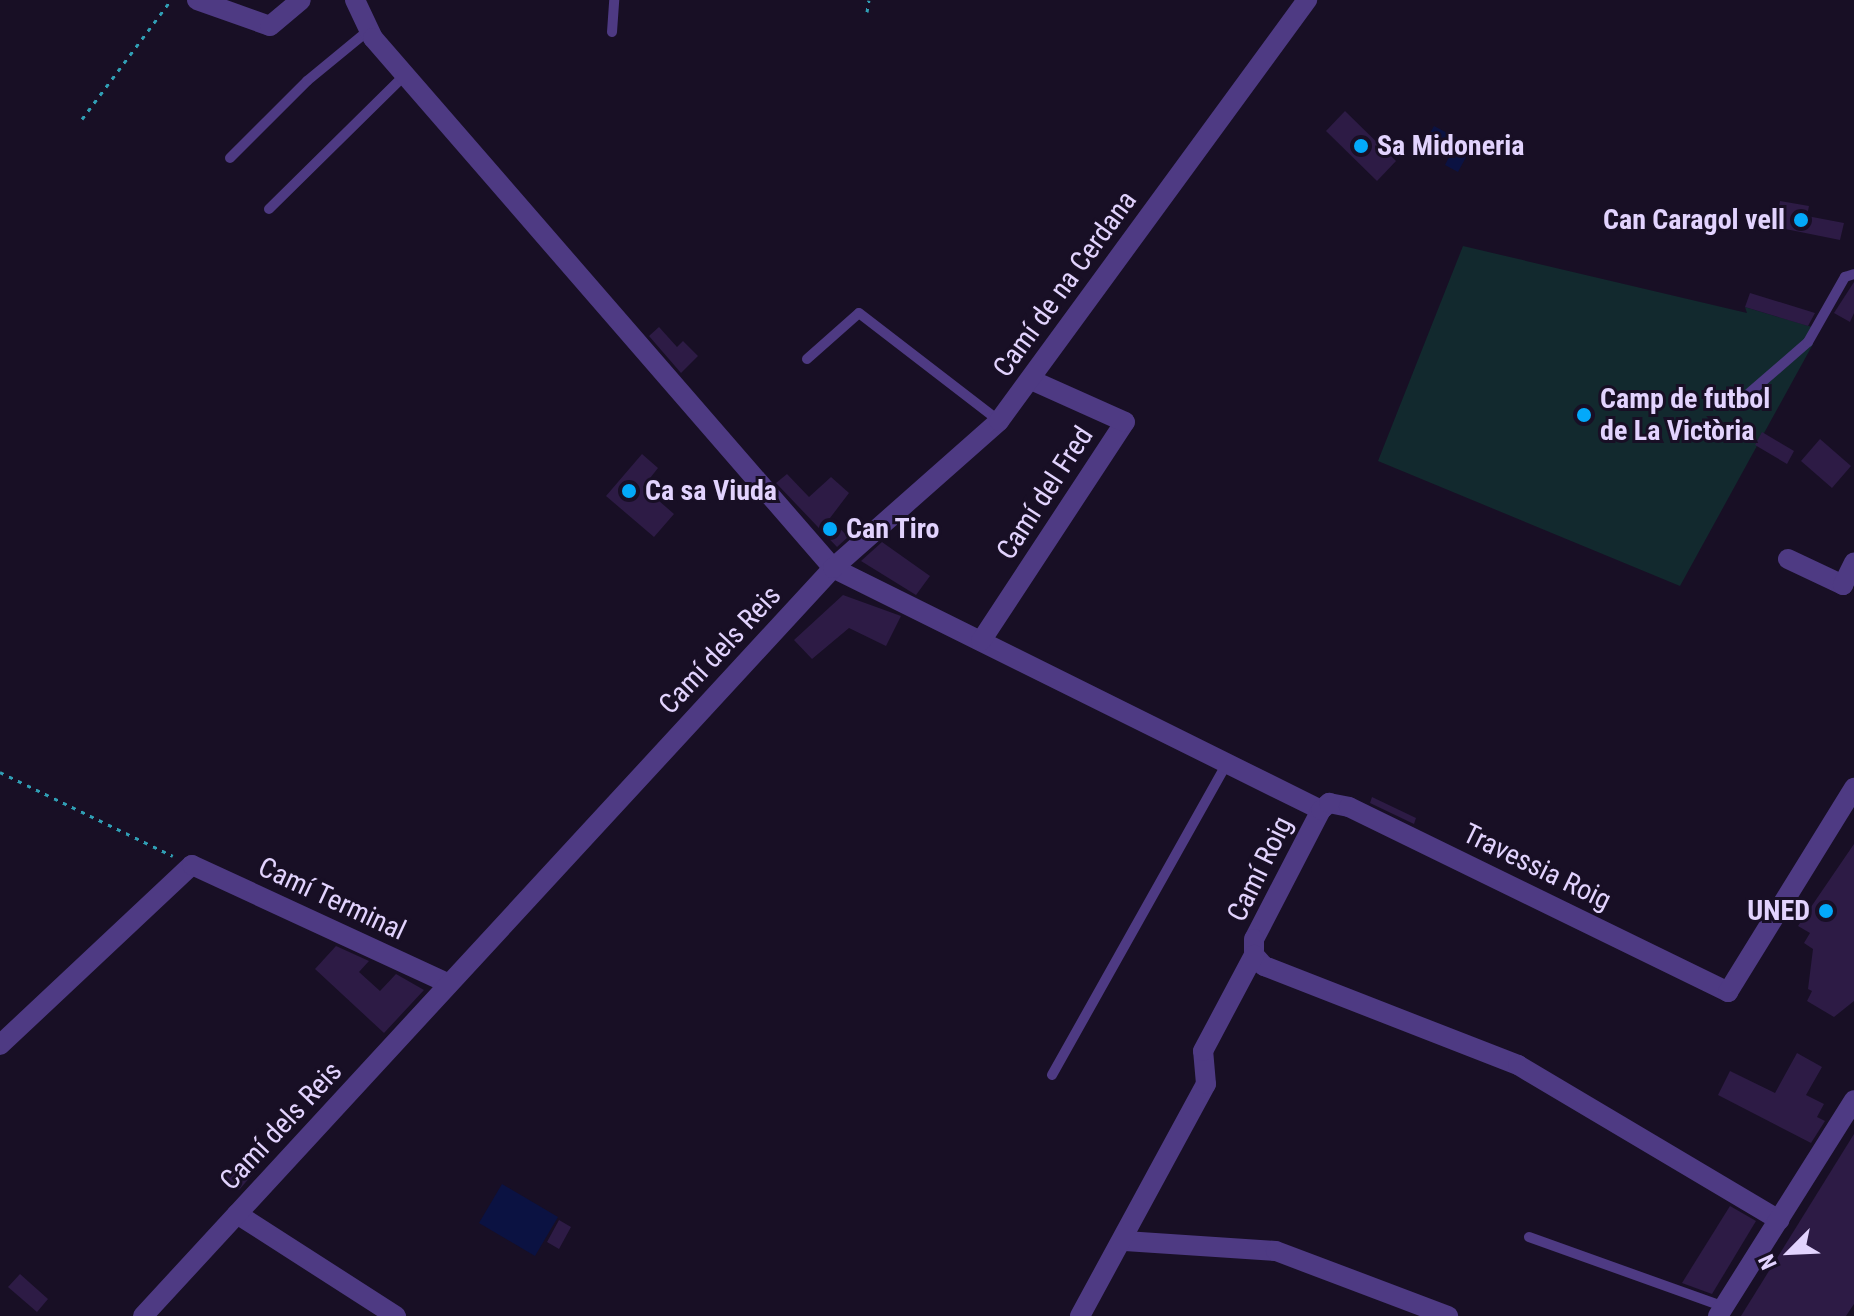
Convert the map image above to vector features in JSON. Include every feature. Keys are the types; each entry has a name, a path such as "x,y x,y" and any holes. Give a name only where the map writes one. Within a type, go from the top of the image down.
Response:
{"street":[{"path":"197,0 270,26 301,0"},
{"path":"355,0 369,30 405,75 833,568"},
{"name":"Camí de na Cerdana","path":"833,568 999,421 1307,0"},
{"name":"Camí del Fred","path":"981,641 1125,422 1031,380"},
{"path":"1788,559 1843,585 1854,562"},
{"name":"Camí Roig","path":"833,568 1321,810 1254,939 1254,955 1264,966 1518,1065 1779,1220"},
{"name":"Camí dels Reis","path":"143,1316 833,568"},
{"name":"Travessia Roig","path":"1321,810 1329,803 1349,807 1728,992 1854,788"},
{"path":"0,1045 192,865"},
{"name":"Camí Terminal","path":"192,865 449,984"},
{"path":"1080,1316 1125,1241 1206,1084 1203,1051 1254,955"},
{"path":"1721,1312 1854,1100"},
{"path":"237,1214 396,1316"},
{"path":"1125,1241 1276,1251 1448,1316"}],"lane":[{"path":"612,32 614,0"},
{"path":"230,158 307,81 369,30"},
{"path":"269,209 405,75"},
{"path":"1748,394 1808,342 1845,277 1854,274"},
{"path":"807,359 859,313 999,421"},
{"path":"1052,1075 1227,763"},
{"path":"1529,1237 1721,1312"}],"path":[{"path":"82,119 171,0"},
{"path":"867,12 869,0"},
{"path":"0,772 192,865"}],"green space":[{"name":"Camp de futbol de La Victòria","path":"1463,246 1747,313 1745,307 1812,327 1808,342 1813,344 1680,586 1378,461"}],"shaded area":[{"path":"1434,126 1472,146 1458,172 1445,165 1450,155 1425,142"},
{"path":"502,1184 558,1217 535,1256 479,1223"}],"building":[{"name":"Sa Midoneria","path":"1345,111 1396,161 1377,181 1326,131"},
{"name":"Can Caragol vell","path":"1780,201 1809,206 1807,216 1844,223 1840,240 1775,227"},
{"path":"1854,282 1854,313 1850,322 1834,313"},
{"path":"1750,293 1815,313 1808,326 1745,307"},
{"path":"659,327 677,347 683,341 698,356 681,373 649,336"},
{"path":"1762,432 1794,451 1787,464 1755,445"},
{"path":"1820,439 1851,466 1832,488 1801,461"},
{"name":"Ca sa Viuda","path":"642,454 658,468 643,487 674,514 654,537 606,496"},
{"path":"787,474 809,497 831,477 849,493 830,518 848,537 837,547 776,483"},
{"path":"882,542 930,576 916,595 861,561"},
{"path":"843,595 901,616 886,646 849,628 812,659 794,640"},
{"path":"1372,797 1416,818 1414,824 1370,803"},
{"path":"1854,844 1854,1001 1834,1017 1807,1001 1812,991 1808,989 1813,949 1804,943 1810,933 1798,926"},
{"path":"336,946 369,961 359,972 380,991 396,974 424,990 384,1033 315,969"},
{"path":"1797,1053 1822,1067 1806,1095 1824,1104 1817,1117 1825,1121 1811,1143 1718,1095 1730,1071 1775,1093"},
{"path":"1854,1134 1854,1304 1846,1316 1741,1316"},
{"path":"255,1143 269,1155 239,1190 225,1177"},
{"path":"1730,1206 1756,1221 1712,1294 1682,1283"},
{"path":"559,1220 571,1227 559,1249 547,1242"},
{"path":"20,1274 48,1299 37,1312 8,1287"}],"place":[{"name":"Sa Midoneria","path":"1361,146"},
{"name":"Can Caragol vell","path":"1801,220"},
{"name":"Camp de futbol de La Victòria","path":"1584,415"},
{"name":"Ca sa Viuda","path":"629,491"},
{"name":"Can Tiro","path":"830,529"},
{"name":"UNED","path":"1826,911"}]}
